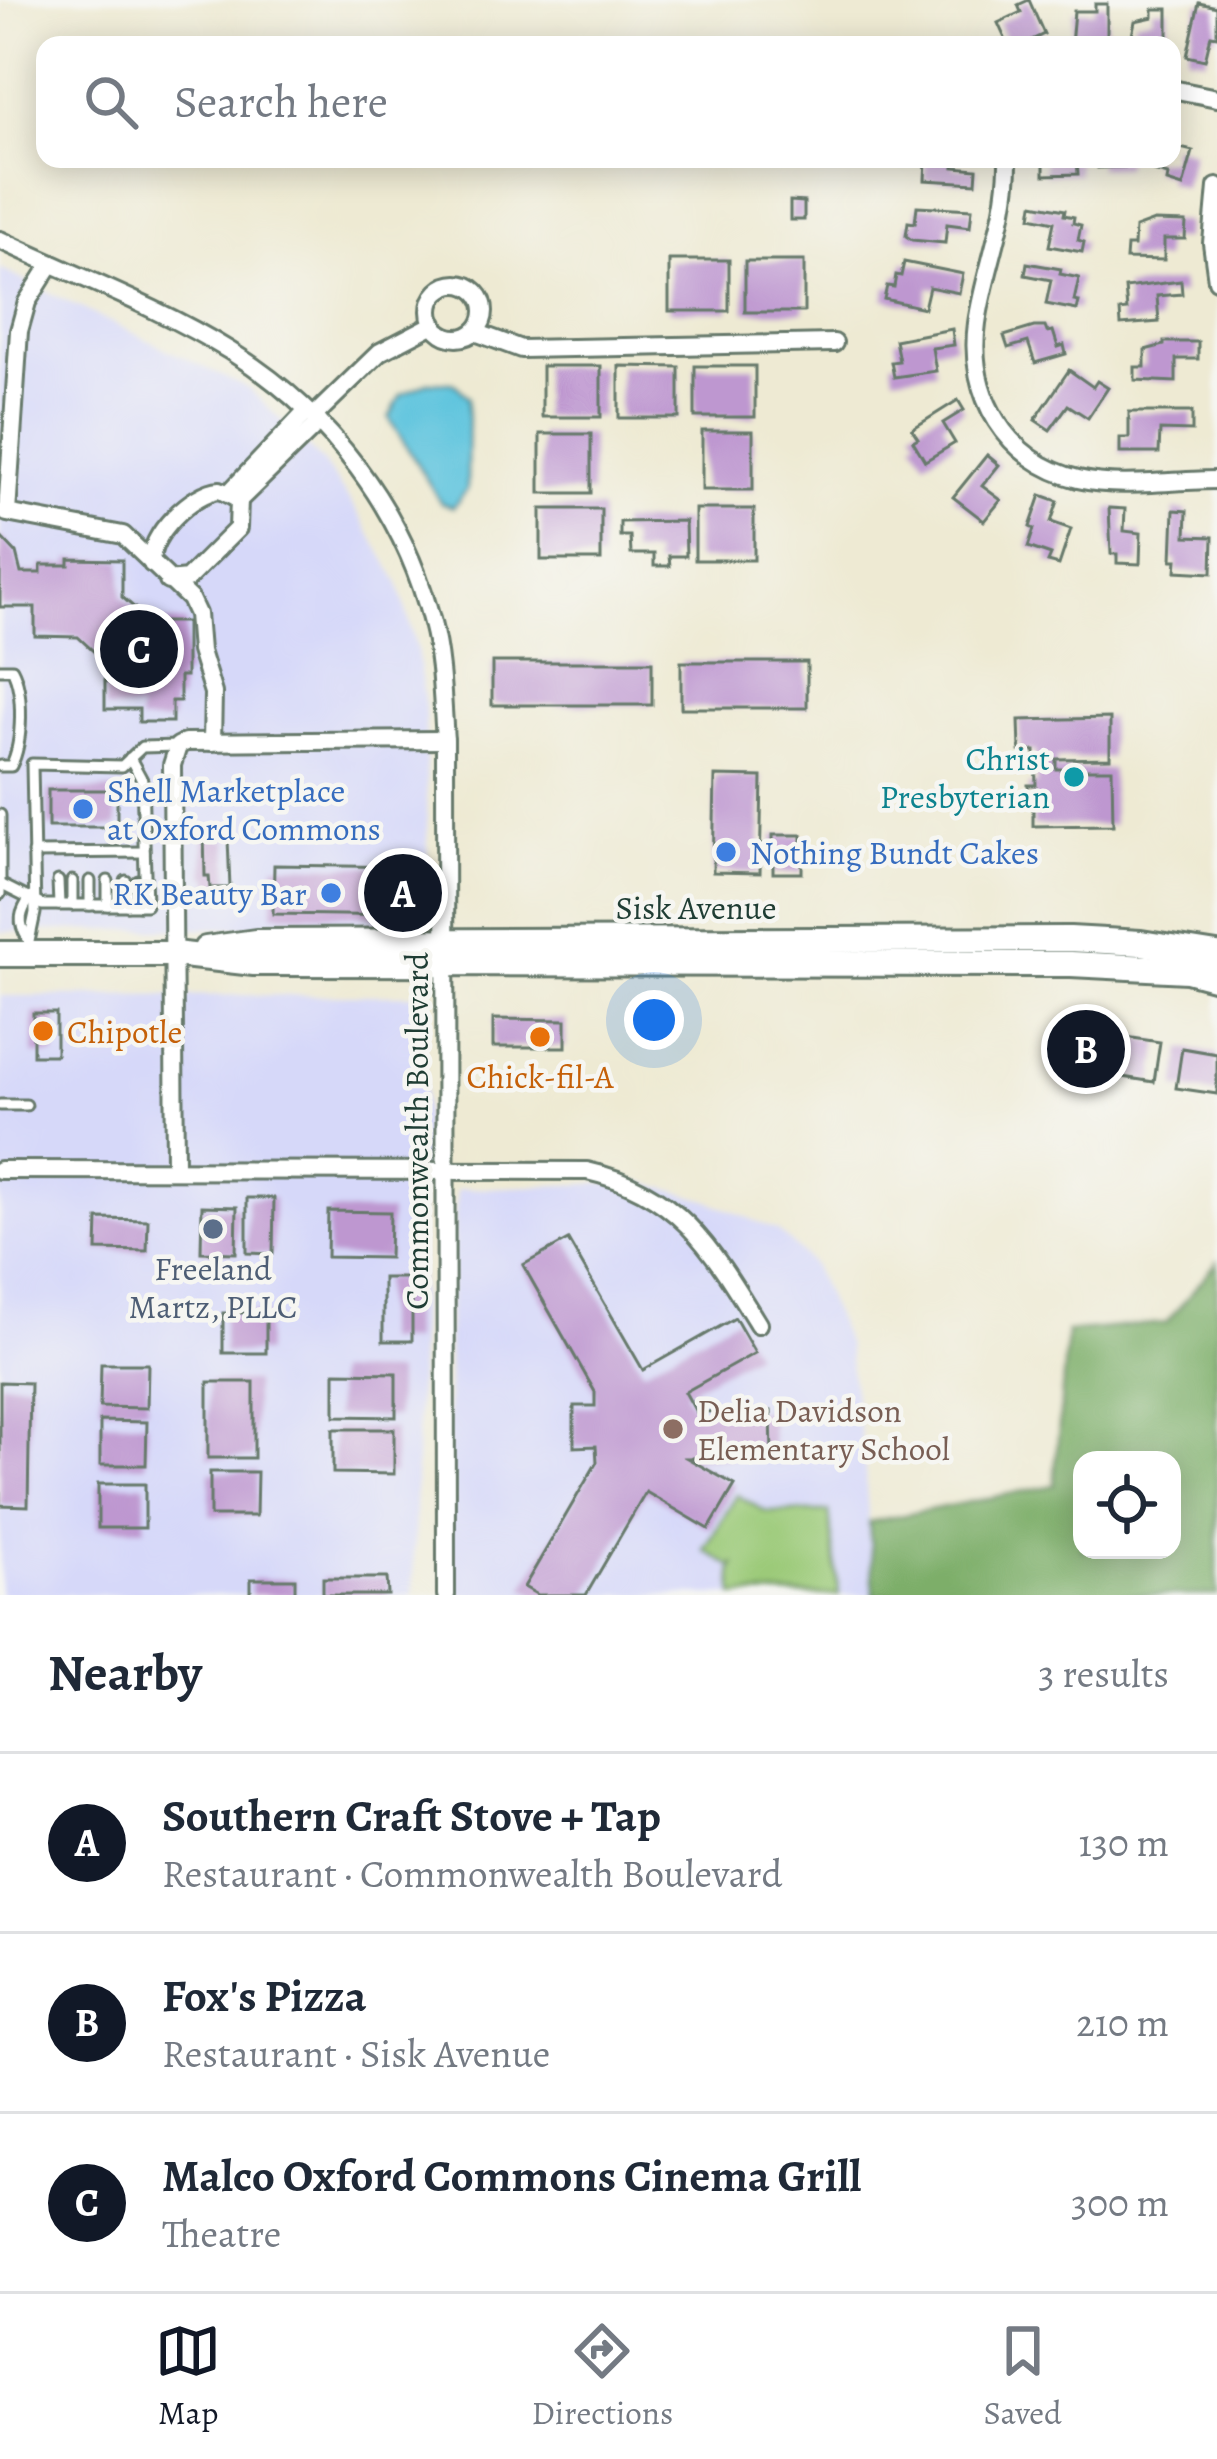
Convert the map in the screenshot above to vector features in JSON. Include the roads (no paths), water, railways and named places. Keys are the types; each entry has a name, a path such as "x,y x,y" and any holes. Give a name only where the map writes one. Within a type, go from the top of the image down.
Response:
{"street":[{"path":"1181,91 1217,98"},
{"path":"1007,168 975,352 983,398 999,428 1035,460 1080,480 1217,480"},
{"path":"1217,187 1212,243 1217,280"},
{"name":"Commonwealth Boulevard","path":"0,241 227,349 270,377 313,416 375,491 417,577 432,622 445,740 446,1595"},
{"path":"51,264 27,302 19,332 7,513 123,535 190,599 213,693 212,742"},
{"path":"475,332 484,316 476,291 461,284 445,286 433,298 430,316 440,332 457,338 475,332 521,349 834,343"},
{"path":"234,496 380,352 434,325"},
{"path":"152,564 155,540 198,496 210,490 234,496"},
{"path":"168,581 187,579 238,528 234,496"},
{"path":"175,1169 172,765 178,746 445,740"},
{"name":"Sisk Avenue","path":"0,954 27,947 254,963 446,952 1071,952 1141,943 1217,956"},
{"name":"Sisk Avenue","path":"1071,952 1217,978"},
{"path":"0,1170 587,1171 655,1195 686,1220 758,1324"}],"lane":[{"path":"0,669 12,669 18,691 17,754 11,766 0,766"},
{"path":"27,947 21,912 32,897 32,764 122,766 142,747 178,746"},
{"path":"130,758 142,780 131,867"},
{"path":"0,815 1,888 42,905 146,905 135,852"},
{"path":"33,853 135,852"},
{"path":"57,853 58,867"},
{"path":"71,853 71,867"},
{"path":"89,853 90,867"},
{"path":"107,853 107,867"},
{"path":"58,881 58,905"},
{"path":"72,881 72,905"},
{"path":"90,881 91,905"},
{"path":"108,881 108,905"},
{"path":"132,881 133,905"},
{"path":"0,1106 26,1105"}],"water":[{"path":"429,382 454,383 468,397 467,490 453,507 441,503 389,418 401,395"}],"place":[{"name":"Malco Oxford Commons Cinema Grill","path":"139,649"},
{"name":"Christ Presbyterian","path":"1074,777"},
{"name":"Shell Marketplace at Oxford Commons","path":"83,809"},
{"name":"Nothing Bundt Cakes","path":"726,852"},
{"name":"RK Beauty Bar","path":"331,893"},
{"name":"Southern Craft Stove + Tap","path":"403,893"},
{"name":"Chipotle","path":"43,1031"},
{"name":"Chick-fil-A","path":"540,1037"},
{"name":"Fox's Pizza","path":"1086,1049"},
{"name":"Freeland Martz, PLLC","path":"213,1229"},
{"name":"Delia Davidson Elementary School","path":"673,1429"}]}
